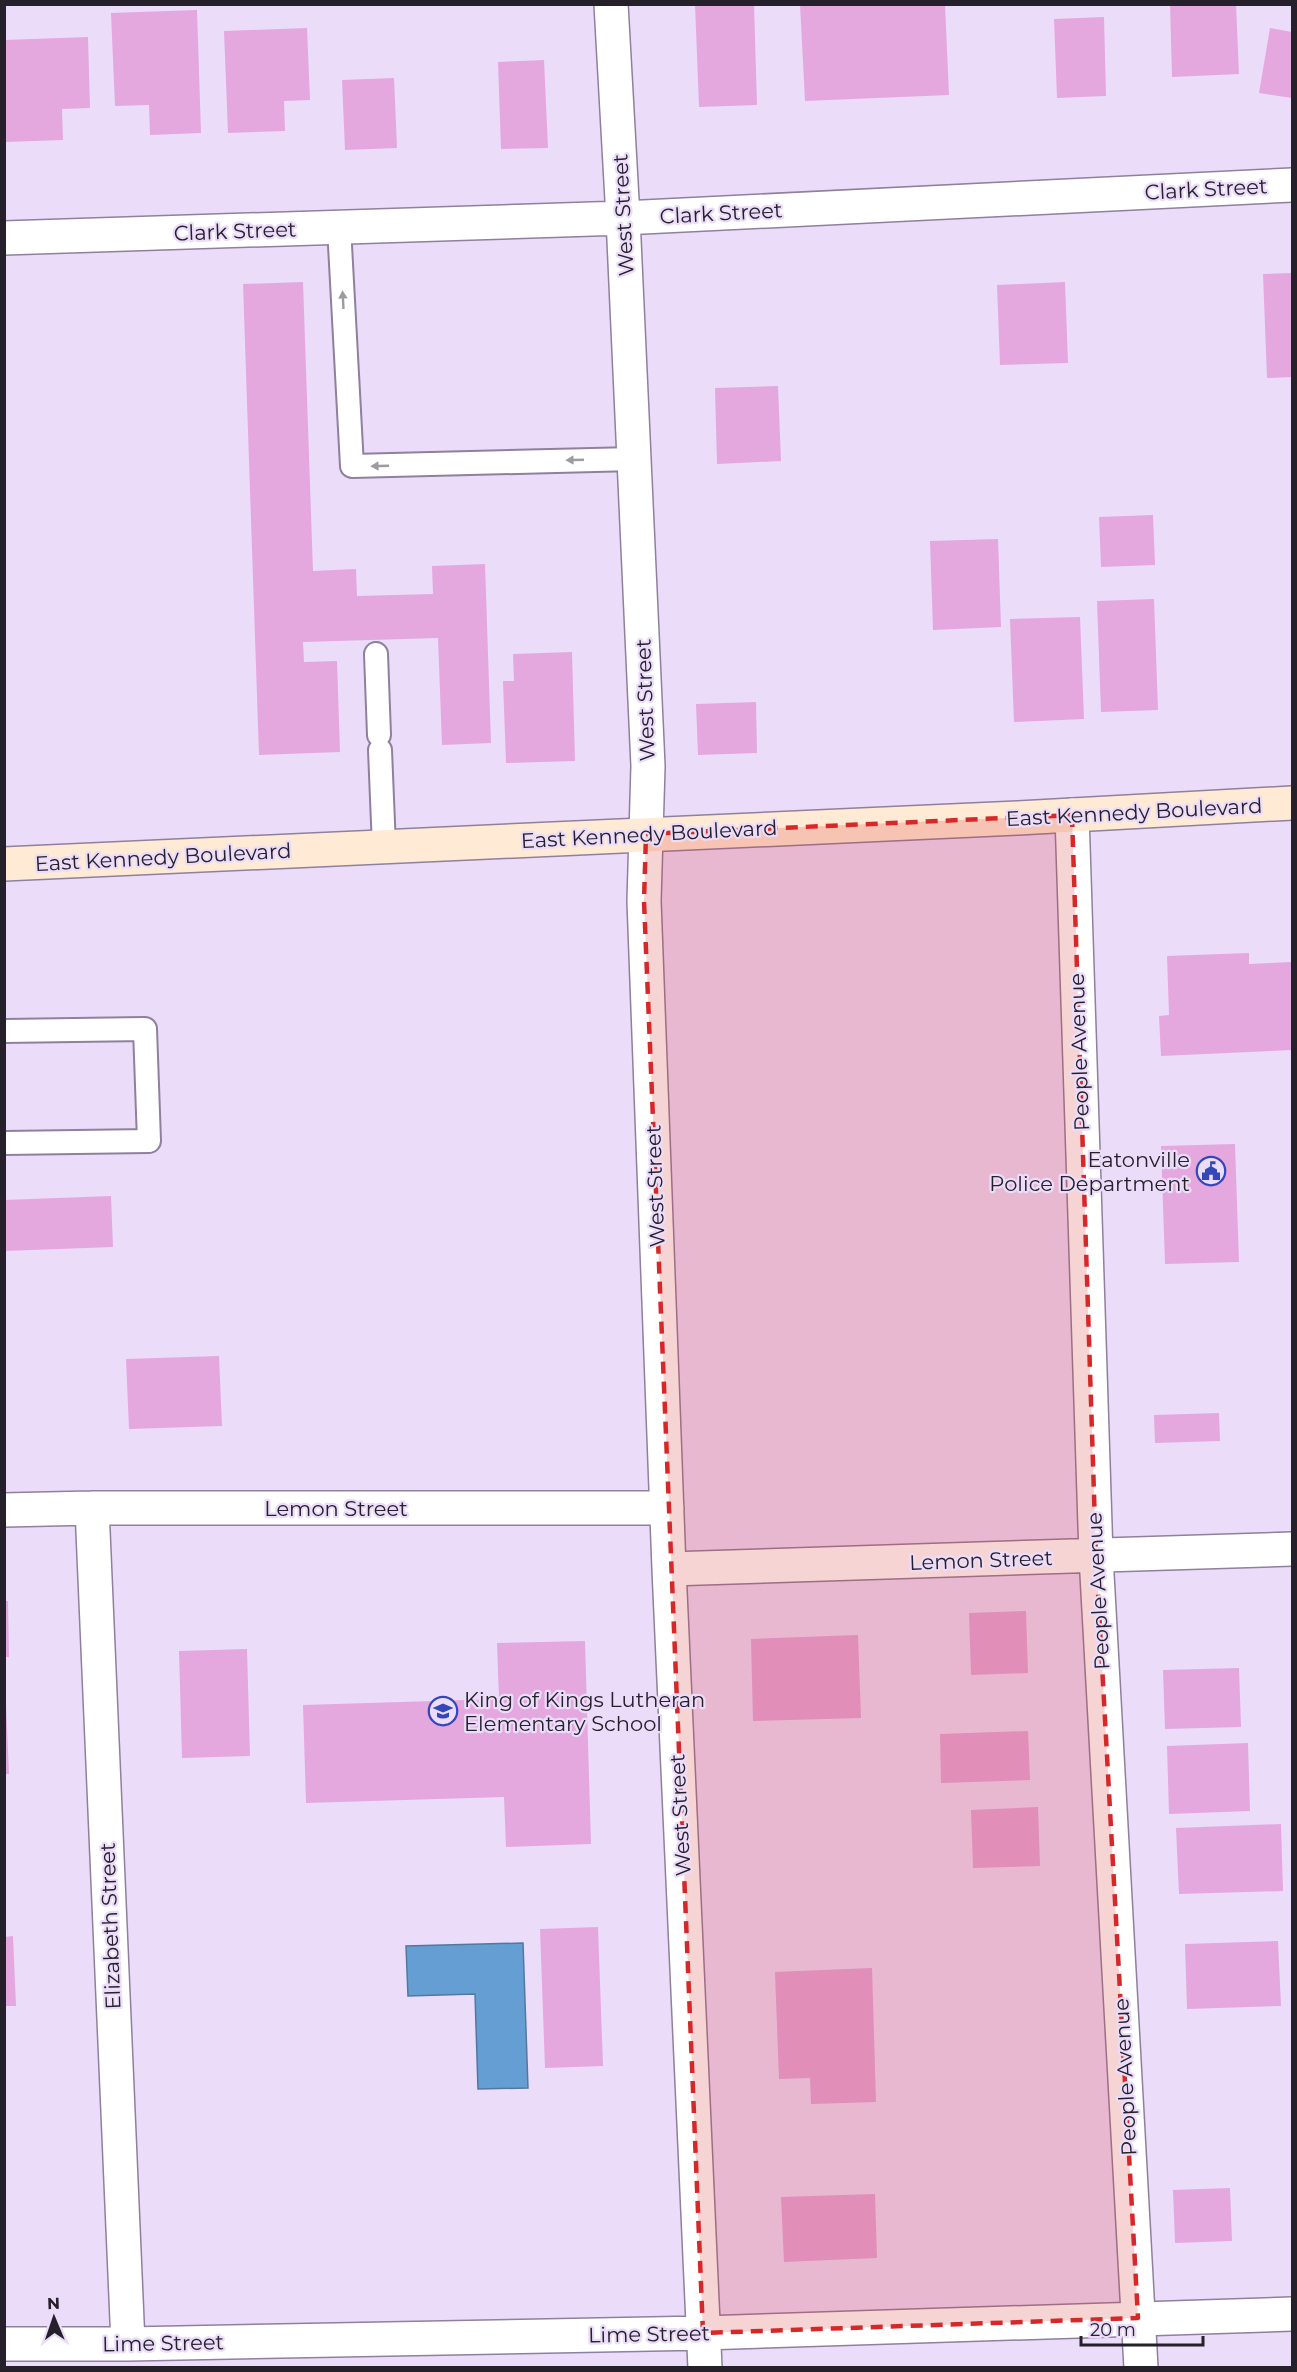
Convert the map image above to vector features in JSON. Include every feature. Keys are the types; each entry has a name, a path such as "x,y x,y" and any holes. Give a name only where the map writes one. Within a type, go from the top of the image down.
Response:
{"main road":[{"name":"East Kennedy Boulevard","path":"4,864 1293,803"}],"street":[{"name":"West Street","path":"611,4 648,766 644,901 669,1569 705,2367"},
{"name":"Clark Street","path":"4,238 623,218 1293,185"},
{"name":"People Avenue","path":"1072,815 1096,1556 1141,2367"},
{"name":"Elizabeth Street","path":"92,1508 128,2344"},
{"name":"Lemon Street","path":"4,1510 667,1508"},
{"name":"Lemon Street","path":"669,1569 1293,1549"},
{"name":"Lime Street","path":"4,2344 67,2356 128,2344 703,2333 1293,2314"}],"lane":[{"path":"339,227 352,466 634,459"},
{"path":"376,654 384,847"},
{"path":"4,1031 145,1029 149,1141 4,1143"}],"highlighted area":[{"path":"1072,815 1096,1556 1138,2318 703,2333 644,901 646,834"}],"water":[{"path":"523,1943 528,2088 478,2089 475,1994 408,1996 406,1946"}],"building":[{"path":"695,4 754,4 757,105 699,107"},
{"path":"800,4 945,4 949,95 805,101"},
{"path":"1170,4 1236,4 1239,74 1172,77"},
{"path":"197,10 201,133 150,135 149,105 115,106 111,13"},
{"path":"1104,17 1106,96 1057,98 1054,19"},
{"path":"307,28 310,100 284,101 285,131 228,133 224,31"},
{"path":"1270,28 1292,32 1292,98 1259,93"},
{"path":"88,37 90,108 62,109 63,140 6,142 4,40"},
{"path":"544,60 548,148 501,149 498,62"},
{"path":"394,78 397,148 345,150 342,80"},
{"path":"1292,273 1292,377 1267,378 1263,274"},
{"path":"303,282 313,571 356,569 357,596 433,594 432,566 485,564 491,743 442,745 438,638 303,642 304,662 337,661 340,752 259,755 243,284"},
{"path":"1065,282 1068,363 1000,365 997,285"},
{"path":"778,386 781,461 717,464 715,388"},
{"path":"1153,515 1155,565 1101,567 1099,517"},
{"path":"998,539 1001,627 933,630 930,541"},
{"path":"1154,599 1158,710 1101,712 1097,601"},
{"path":"1080,617 1084,719 1014,722 1010,619"},
{"path":"572,652 575,761 506,763 503,681 514,681 513,654"},
{"path":"756,702 757,753 698,755 696,704"},
{"path":"1249,953 1249,964 1292,962 1292,1050 1161,1056 1159,1016 1169,1015 1167,956"},
{"path":"1235,1144 1239,1262 1165,1264 1161,1146"},
{"path":"111,1196 113,1247 4,1251 4,1200"},
{"path":"219,1356 222,1426 129,1429 126,1359"},
{"path":"1219,1413 1220,1441 1155,1443 1154,1415"},
{"path":"4,1601 8,1601 9,1657 4,1657"},
{"path":"1026,1611 1028,1673 971,1675 969,1613"},
{"path":"858,1635 861,1718 753,1721 751,1639"},
{"path":"585,1641 591,1844 506,1847 504,1797 306,1803 303,1705 499,1699 497,1643"},
{"path":"247,1649 250,1756 182,1758 179,1651"},
{"path":"1239,1668 1241,1727 1165,1729 1163,1670"},
{"path":"4,1704 6,1704 9,1774 4,1774"},
{"path":"1028,1731 1030,1780 941,1783 940,1734"},
{"path":"1248,1743 1250,1811 1169,1814 1167,1746"},
{"path":"1038,1807 1040,1866 973,1868 971,1810"},
{"path":"1281,1824 1283,1891 1179,1894 1176,1828"},
{"path":"598,1927 603,2066 545,2068 540,1929"},
{"path":"13,1936 16,2006 4,2006 4,1937"},
{"path":"1278,1941 1281,2006 1187,2009 1185,1944"},
{"path":"872,1968 876,2102 811,2104 810,2078 779,2079 775,1972"},
{"path":"1230,2188 1232,2241 1175,2243 1173,2190"},
{"path":"875,2194 877,2258 784,2262 781,2197"}],"place":[{"name":"Eatonville Police Department","path":"1211,1171"},
{"name":"King of Kings Lutheran Elementary School","path":"443,1711"}]}
